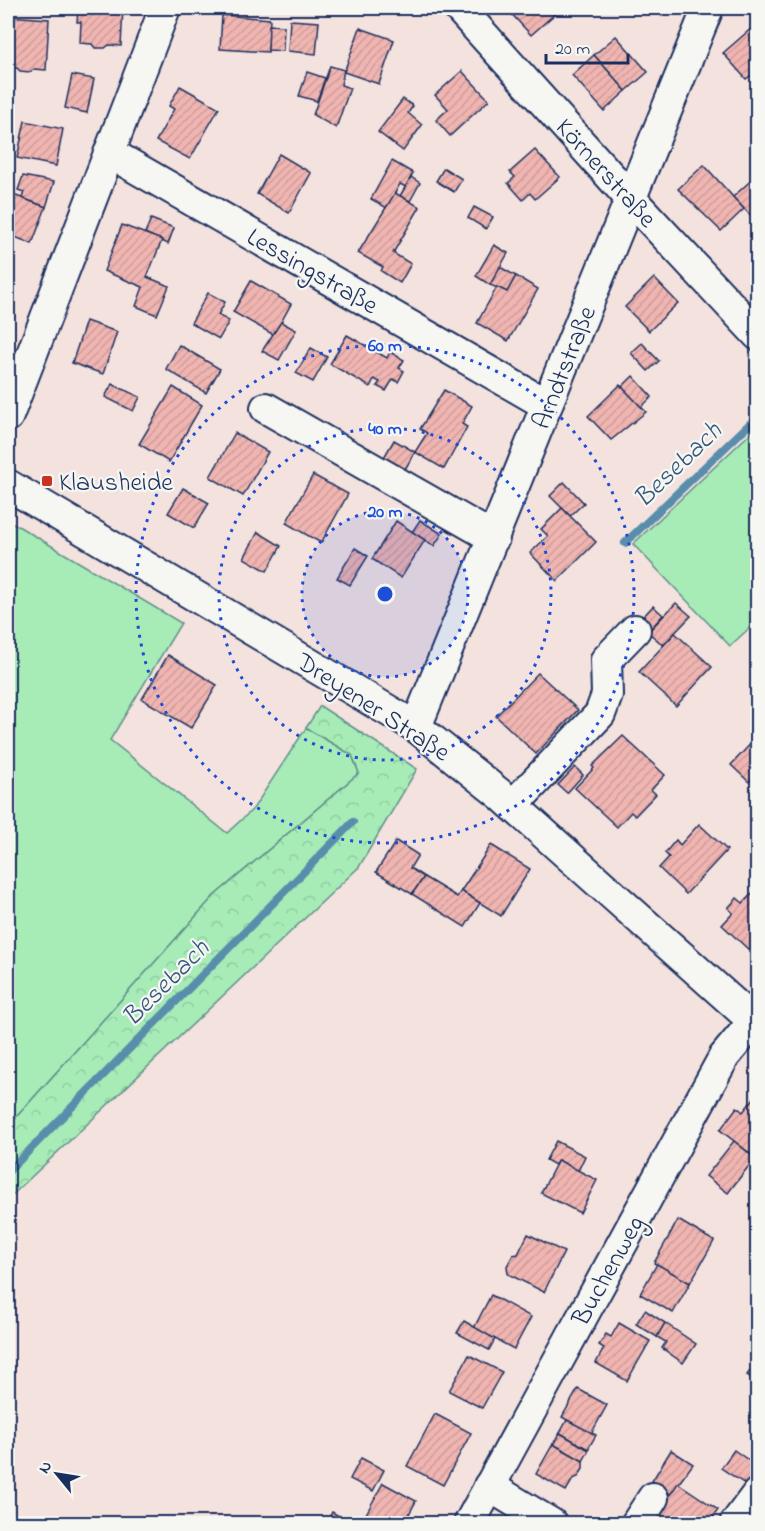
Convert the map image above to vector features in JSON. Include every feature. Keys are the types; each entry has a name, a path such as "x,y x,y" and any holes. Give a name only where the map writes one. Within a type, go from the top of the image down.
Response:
{"street":[{"path":"8,416 165,8"},
{"name":"Körnerstraße","path":"459,8 631,199 758,335"},
{"name":"Arndtstraße","path":"416,727 708,8"},
{"name":"Lessingstraße","path":"110,153 547,405"},
{"path":"266,408 494,538"},
{"name":"Dreyener Straße","path":"8,485 416,727 513,806 753,1013"},
{"path":"513,806 600,714 607,695 606,660 635,630"},
{"name":"Buchenweg","path":"469,1524 724,1057 753,1013"},
{"path":"489,1486 552,1524"},
{"path":"735,1524 758,1493"},
{"path":"636,1524 653,1498"}],"green space":[{"path":"757,427 757,621 730,646 633,544"},
{"path":"8,520 181,623 110,740 227,833 253,809 306,728 352,755 359,773 214,896 10,1124 8,1123"},
{"path":"320,706 417,769 359,867 8,1199 8,1123 10,1124 214,896 359,773 352,755 306,728"}],"building":[{"path":"123,8 121,46 109,45 105,48 95,48 92,44 80,43 81,22 77,22 78,9"},
{"path":"506,8 549,8 555,14 531,35"},
{"path":"222,15 270,19 268,52 220,49"},
{"path":"8,16 49,19 46,70 34,69 30,72 8,67"},
{"path":"290,20 319,22 316,54 288,51"},
{"path":"269,25 284,26 283,51 268,50"},
{"path":"753,27 758,32 758,70 746,79 723,53"},
{"path":"360,28 394,40 379,84 344,72"},
{"path":"616,36 648,72 626,91 594,55"},
{"path":"594,55 626,91 604,111 572,75"},
{"path":"330,66 344,70 341,85 350,88 336,128 313,115"},
{"path":"462,71 489,100 450,136 436,120 448,109 435,95"},
{"path":"307,72 325,78 317,101 299,96"},
{"path":"72,75 94,79 87,113 65,108"},
{"path":"180,86 219,108 190,159 156,141 174,109 169,106"},
{"path":"8,98 15,99 10,123 8,123"},
{"path":"403,99 413,106 408,113 422,125 403,151 378,132"},
{"path":"25,121 63,129 56,166 17,158"},
{"path":"535,150 560,177 535,199 530,193 523,200 508,183 515,177 510,172"},
{"path":"279,154 311,173 289,213 257,194"},
{"path":"392,161 413,173 406,187 400,184 387,208 371,199"},
{"path":"704,165 744,209 721,231 678,189"},
{"path":"444,168 462,179 454,192 436,181"},
{"path":"757,175 758,211 752,217 733,197"},
{"path":"23,176 54,182 46,207 22,198 24,192 18,190"},
{"path":"411,177 420,183 410,201 400,196"},
{"path":"8,193 46,207 32,244 8,234"},
{"path":"395,193 420,207 393,253 411,264 400,283 381,271 383,267 358,253"},
{"path":"474,207 493,217 486,229 468,218"},
{"path":"151,219 174,228 168,244 145,233"},
{"path":"122,225 162,240 147,277 169,286 157,315 136,306 143,287 104,271"},
{"path":"494,245 508,253 490,285 476,276"},
{"path":"500,267 516,276 507,292 490,285"},
{"path":"516,276 538,289 508,341 477,323 497,287 507,292"},
{"path":"654,278 678,303 649,331 625,307"},
{"path":"251,281 291,304 274,335 233,312"},
{"path":"208,293 225,302 218,315 229,321 219,339 191,323"},
{"path":"86,321 117,332 103,374 72,363"},
{"path":"281,322 296,330 279,360 262,351"},
{"path":"347,335 387,358 390,352 404,360 399,368 404,371 398,382 393,379 386,391 377,386 380,382 374,379 370,387 330,364"},
{"path":"642,343 659,361 648,371 631,353"},
{"path":"179,345 220,369 206,393 166,369"},
{"path":"311,348 327,357 313,382 296,373"},
{"path":"633,376 652,397 641,407 622,387"},
{"path":"112,384 140,397 133,411 105,397"},
{"path":"620,385 646,412 611,440 588,416"},
{"path":"173,387 202,405 169,462 139,444"},
{"path":"444,390 472,406 462,424 467,427 444,469 415,452 427,433 420,429"},
{"path":"235,433 268,452 243,496 210,477"},
{"path":"394,440 415,452 404,471 383,459"},
{"path":"313,475 348,494 321,543 286,523"},
{"path":"564,482 584,503 570,516 550,496"},
{"path":"183,488 209,503 194,528 168,513"},
{"path":"562,508 596,542 557,581 530,553 548,536 541,529"},
{"path":"420,520 442,534 434,546 412,532"},
{"path":"396,521 425,540 401,578 372,559"},
{"path":"258,532 281,546 267,571 244,558"},
{"path":"355,548 368,556 350,585 337,578"},
{"path":"676,603 691,616 663,645 648,632"},
{"path":"653,606 663,615 648,632 638,622"},
{"path":"675,633 712,667 676,706 639,672"},
{"path":"168,655 217,685 191,728 142,699"},
{"path":"538,673 578,710 536,754 496,716"},
{"path":"623,736 665,775 651,790 656,794 635,816 631,812 617,827 575,788 594,768 592,766"},
{"path":"756,738 758,740 758,772 749,782 731,765"},
{"path":"575,767 583,775 567,793 558,785"},
{"path":"699,824 727,850 686,894 659,868 669,857 665,853 676,840 680,845"},
{"path":"396,841 418,855 410,868 424,877 412,894 376,872"},
{"path":"491,845 530,869 501,916 461,891"},
{"path":"424,877 457,897 461,891 480,903 465,927 412,894"},
{"path":"758,887 758,940 749,950 722,925 733,913 728,908 737,898 743,903"},
{"path":"754,1098 758,1101 758,1155 756,1158 720,1130 737,1107 743,1112"},
{"path":"556,1141 585,1156 578,1171 558,1160 555,1165 546,1160"},
{"path":"734,1141 755,1158 728,1193 706,1176"},
{"path":"558,1160 597,1180 580,1213 541,1193"},
{"path":"678,1220 714,1241 690,1283 654,1263"},
{"path":"528,1234 564,1252 544,1292 508,1274 507,1266 513,1255 518,1254"},
{"path":"657,1264 690,1283 673,1313 640,1294"},
{"path":"491,1295 531,1317 514,1349 474,1328"},
{"path":"645,1310 665,1323 657,1337 636,1324"},
{"path":"464,1321 495,1339 489,1350 457,1333"},
{"path":"619,1323 650,1341 627,1381 596,1363 604,1348 599,1345 606,1334 611,1337"},
{"path":"665,1323 696,1344 683,1363 662,1348 666,1342 657,1337"},
{"path":"469,1355 502,1372 482,1408 449,1391"},
{"path":"758,1360 758,1382 747,1375"},
{"path":"578,1389 607,1405 591,1434 562,1417"},
{"path":"435,1414 471,1433 443,1485 407,1466"},
{"path":"567,1420 596,1435 588,1449 560,1433"},
{"path":"560,1433 589,1450 583,1461 553,1444"},
{"path":"553,1444 583,1461 583,1469 566,1491 536,1474"},
{"path":"671,1450 693,1464 671,1494 652,1481"},
{"path":"734,1450 758,1467 758,1472 748,1486 721,1468"},
{"path":"361,1458 384,1470 373,1491 350,1479"},
{"path":"383,1483 416,1501 408,1516 408,1524 379,1524 365,1516"},
{"path":"678,1483 718,1510 708,1524 669,1524 671,1522 658,1513"},
{"path":"332,1512 352,1524 326,1524"}],"waterway":[{"name":"Besebach","path":"625,543 758,416"},
{"name":"Besebach","path":"8,1172 353,822"}],"place":[{"name":"Klausheide","path":"47,481"}]}
